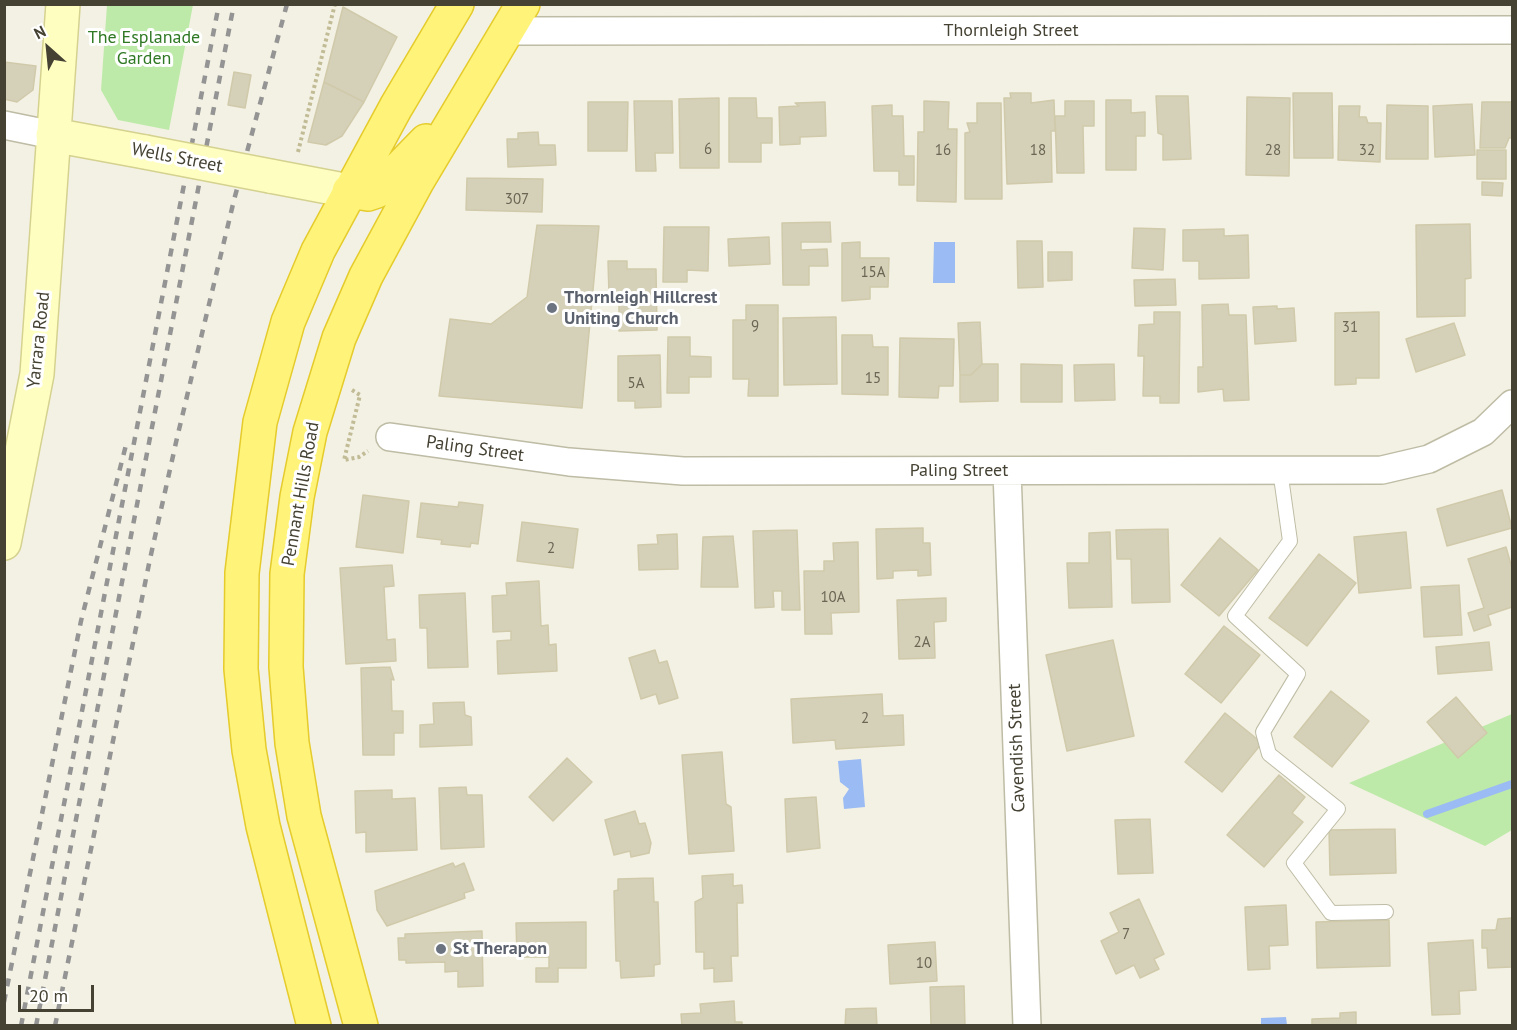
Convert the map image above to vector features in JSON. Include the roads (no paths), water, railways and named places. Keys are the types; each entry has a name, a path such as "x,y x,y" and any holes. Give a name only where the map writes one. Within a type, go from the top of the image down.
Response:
{"highway":[{"path":"314,1026 263,826 249,750 241,669 242,573 260,422 288,322 318,251 349,191 457,4"},
{"name":"Pennant Hills Road","path":"361,1026 307,826 293,754 286,667 287,574 297,496 310,432 339,338 366,276 418,180 516,18"},
{"path":"349,191 368,194 377,192 472,92"}],"main road":[{"name":"Yarrara Road","path":"4,543 37,374 63,4"},
{"name":"Wells Street","path":"53,135 349,191"}],"street":[{"name":"Thornleigh Street","path":"516,18 1512,30"},
{"name":"Wells Street","path":"4,125 53,135"},
{"name":"Paling Street","path":"390,437 569,462 683,471 1382,470 1429,459 1483,432 1512,404"},
{"name":"Cavendish Street","path":"1007,471 1027,1026"}],"lane":[{"path":"1280,470 1290,541 1235,616 1298,674 1263,732 1269,754 1338,809 1294,863 1331,913 1386,912"}],"water":[{"path":"934,242 955,242 955,283 933,283"},
{"path":"861,759 865,807 844,809 843,798 849,789 840,782 838,761"},
{"path":"1286,1017 1287,1025 1261,1025 1261,1018"}],"waterway":[{"path":"1427,814 1512,784"}],"railway":[{"path":"21,1026 219,4"},
{"path":"36,1026 234,4"},
{"path":"55,1026 150,559 177,438 234,200 287,4"},
{"path":"4,1002 81,621 126,445"}],"place":[{"name":"Thornleigh Hillcrest Uniting Church","path":"552,308"},
{"name":"St Therapon","path":"441,949"}],"park label":[{"name":"The Esplanade Garden","path":"144,48"}]}
